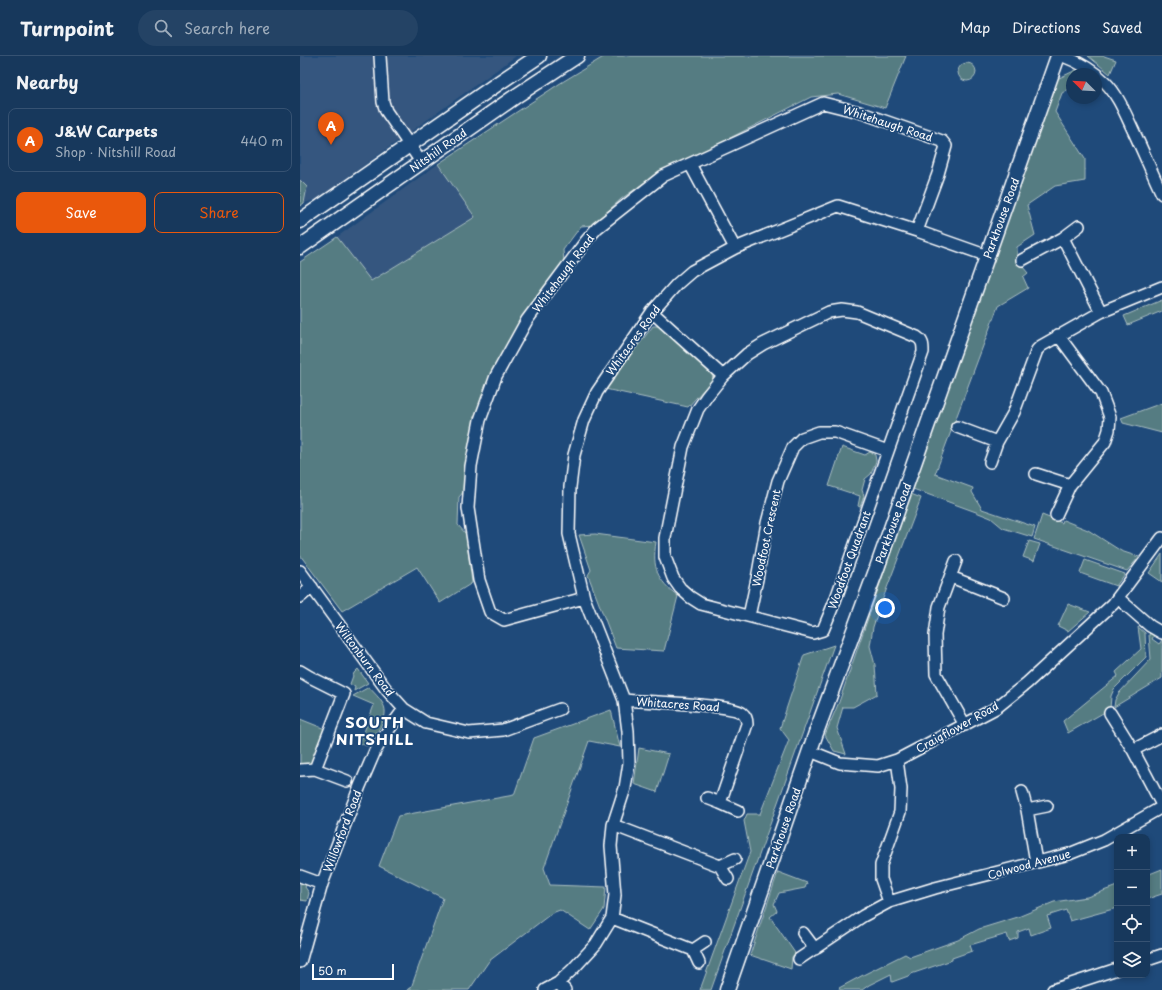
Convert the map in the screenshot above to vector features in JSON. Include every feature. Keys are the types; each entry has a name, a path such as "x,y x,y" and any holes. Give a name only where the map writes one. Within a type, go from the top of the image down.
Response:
{"main road":[{"name":"Nitshill Road","path":"300,221 540,56"},
{"name":"Nitshill Road","path":"300,247 516,96 577,56"},
{"name":"Parkhouse Road","path":"727,990 810,752 877,568 1058,56"}],"street":[{"path":"380,56 383,102 386,111 421,162"},
{"path":"1063,56 1076,61 1093,71 1106,82 1122,106 1162,194"},
{"name":"Whitehaugh Road","path":"584,598 504,620 490,612 479,580 468,508 471,466 480,420 496,376 527,320 597,228 662,176 823,104 859,112 942,140 946,146 938,174 917,231"},
{"path":"690,164 735,248"},
{"name":"Whitacres Road","path":"545,990 562,986 573,969 596,944 612,918 615,895 611,846 613,825 625,788 629,763 628,731 624,700 584,598 569,534 570,487 574,455 584,420 597,392 652,312 677,284 692,271 735,248 838,206 917,231 988,256"},
{"path":"1022,260 1063,238 1079,226"},
{"path":"1063,238 1101,312"},
{"path":"990,462 997,442 1014,412 1037,350 1045,342 1101,312 1162,287"},
{"name":"Woodfoot Quadrant","path":"842,310 857,312 921,340 923,352 888,451 835,601 823,630 813,633 701,604 690,597 672,578 665,557 664,538 683,447 698,409 723,376 747,354 763,344 829,312 842,310"},
{"path":"652,312 723,376"},
{"path":"1056,515 1070,485 1105,442 1109,430 1110,417 1101,393 1058,335"},
{"path":"957,427 997,442"},
{"name":"Woodfoot Crescent","path":"749,616 778,481 793,447 802,438 818,432 835,432 888,451"},
{"path":"1036,474 1070,485"},
{"name":"Craigflower Road","path":"810,752 840,763 878,766 897,760 996,708 1027,683 1118,598 1162,538"},
{"path":"956,561 939,607 935,634 936,674 965,725"},
{"name":"Wiltonburn Road","path":"300,571 386,689 404,709 426,723 469,733 503,730 560,709"},
{"path":"951,577 1004,598"},
{"path":"300,597 312,587"},
{"path":"1118,598 1150,626 1162,633"},
{"path":"300,671 344,694 316,769"},
{"name":"Whitacres Road","path":"624,700 726,708 742,713 747,719 747,724 720,803"},
{"name":"Willowford Road","path":"300,962 322,884 348,815 375,751 404,709"},
{"path":"1110,713 1133,750 1162,806"},
{"path":"1133,750 1162,735"},
{"path":"889,902 881,879 881,865 900,812 901,789 897,760"},
{"path":"300,770 316,769 347,781"},
{"path":"1022,792 1027,810 1036,862"},
{"path":"708,798 738,811"},
{"path":"1027,810 1047,806"},
{"name":"Colwood Avenue","path":"799,959 863,916 889,902 935,888 1069,854 1104,840 1162,806"},
{"path":"613,825 720,866 728,879"},
{"path":"720,866 735,859"},
{"path":"300,876 322,884"},
{"path":"612,918 693,950 699,963"},
{"path":"803,933 815,949"},
{"path":"693,950 704,942"},
{"path":"1150,959 1162,955"},
{"path":"1053,990 1114,970"}],"shaded area":[{"path":"300,56 516,56 317,199 304,203 307,187 300,180"},
{"path":"438,164 475,217 371,281 337,237"}],"green space":[{"path":"605,56 906,56 885,108 838,94 811,97 651,178 621,199 593,225 581,226 563,250 564,262 518,327 504,349 494,371 465,490 459,497 458,525 466,534 472,583 440,603 417,567 342,611 300,555 300,262 337,237 371,281 475,217 438,164 559,84"},
{"path":"1088,56 1104,56 1116,60 1110,74"},
{"path":"967,63 973,66 976,72 973,78 967,81 961,78 958,72 961,66"},
{"path":"1066,75 1066,91 1062,93 1055,112 1085,159 1085,181 1055,186 1027,205 1035,235 1017,247 1017,260 1028,273 1023,277 1028,288 998,306 935,474 973,488 972,492 982,509 1035,527 1032,537 1003,528 991,518 913,489 1057,79"},
{"path":"300,180 307,187 304,203 300,206"},
{"path":"1162,300 1162,311 1128,325 1124,316"},
{"path":"653,326 660,326 711,370 713,379 688,407 605,389"},
{"path":"1162,403 1162,433 1123,423 1121,418"},
{"path":"842,447 865,455 870,452 875,455 876,461 871,474 865,479 862,490 864,496 860,507 858,506 860,496 829,486"},
{"path":"911,494 921,498 873,627 870,646 875,665 877,694 853,707 843,707 837,728 846,754 834,751 825,735 839,702"},
{"path":"1042,515 1062,523 1063,520 1088,530 1121,551 1139,557 1127,571 1034,539"},
{"path":"595,534 656,542 655,559 658,573 665,584 678,596 664,651 616,648 588,575 591,570 579,535"},
{"path":"1029,541 1040,544 1034,561 1023,557"},
{"path":"1162,554 1162,582 1149,573"},
{"path":"1085,560 1125,574 1116,586 1080,573"},
{"path":"1068,604 1090,612 1068,631 1058,626"},
{"path":"1138,627 1145,633 1146,657 1114,689 1111,696 1110,709 1068,733 1063,721 1118,676 1116,672 1141,649"},
{"path":"1151,630 1156,632 1152,639 1159,644 1162,640 1162,678 1114,707 1115,700 1119,693 1151,659 1149,635"},
{"path":"834,645 711,990 700,990 750,852 744,821 747,814 760,814 789,740 780,728 804,655"},
{"path":"358,669 368,683 354,691 355,687 350,684 354,673"},
{"path":"369,687 383,704 385,715 381,726 367,746 360,743 374,705 353,696"},
{"path":"611,710 620,747 589,741 544,868 550,885 606,887 604,909 590,930 560,910 552,913 489,961 469,990 407,990 411,988 443,898 379,866 398,816 514,795 534,738"},
{"path":"300,719 325,729 312,764 300,765"},
{"path":"639,748 669,754 657,792 634,784"},
{"path":"1162,869 1162,894 1150,898 1150,874"},
{"path":"778,872 807,883 805,888 779,893 774,904 777,911 770,917 795,953 792,957 791,969 750,955"},
{"path":"300,882 306,885 305,887 309,893 307,901 300,900"},
{"path":"1114,887 1114,909 1070,921 1066,910 1047,916 1051,928 1031,935 1029,928 1018,932 1018,938 1009,941 1007,934 970,945 972,951 892,982 891,974 862,990 840,990 839,988 905,954 910,957 958,940 979,929 1018,917 1054,902 1087,897"}],"place":[{"name":"J&W Carpets","path":"331,145"}],"district":[{"name":"SOUTH NITSHILL","path":"375,730"}]}
